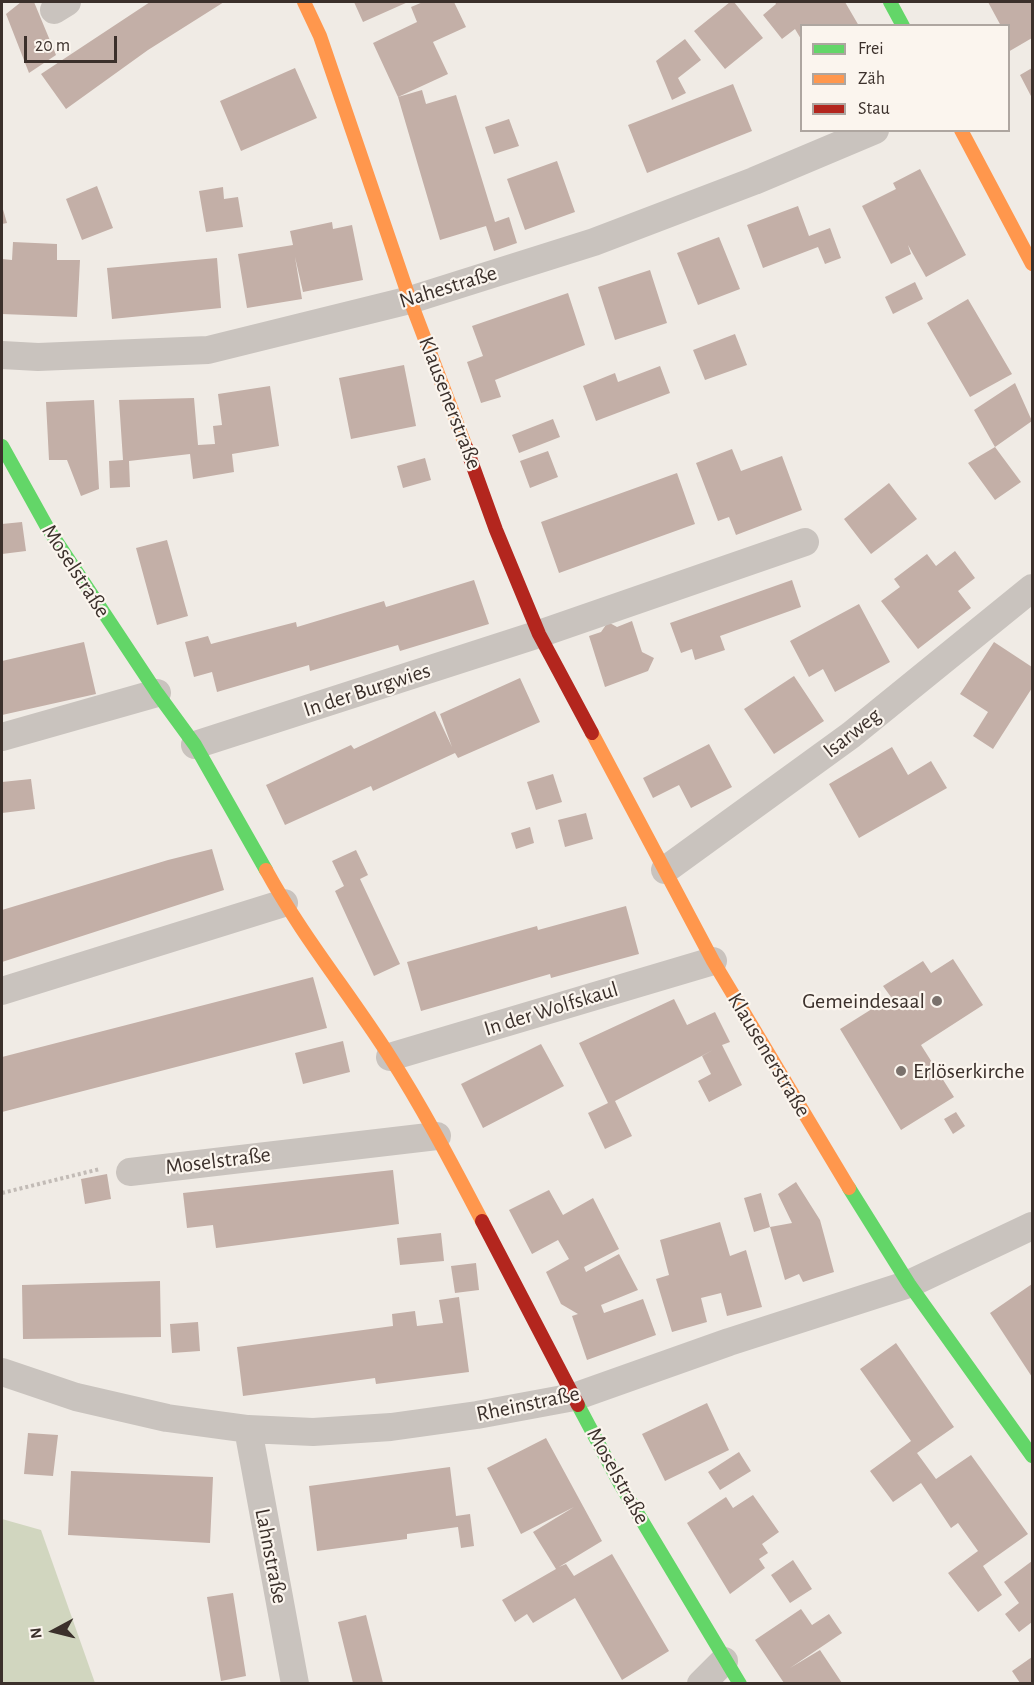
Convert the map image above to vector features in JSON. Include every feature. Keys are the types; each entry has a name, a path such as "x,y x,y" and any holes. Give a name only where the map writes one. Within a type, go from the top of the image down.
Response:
{"street":[{"name":"Klausenerstraße","path":"304,2 320,36 410,300 452,407 496,530 539,634 713,961 804,1115 909,1284 1032,1456"},
{"path":"890,2 902,24"},
{"name":"Nahestraße","path":"2,355 38,357 208,350 410,300 594,242 754,181 870,132"},
{"path":"962,132 1032,264"},
{"name":"Moselstraße","path":"2,446 47,527 157,693 195,746 284,903 390,1057 437,1136 620,1484 732,1672"},
{"path":"539,634 805,542"},
{"name":"Isarweg","path":"665,870 851,735 1032,588"},
{"name":"In der Burgwies","path":"195,746 539,634"},
{"path":"2,737 157,693"},
{"path":"2,991 284,903"},
{"name":"In der Wolfskaul","path":"390,1057 713,961"},
{"name":"Moselstraße","path":"130,1172 437,1136"},
{"name":"Rheinstraße","path":"2,1372 76,1397 166,1418 248,1429 313,1432 391,1427 477,1415 574,1397 729,1342 909,1284 1032,1226"},
{"name":"Lahnstraße","path":"248,1429 295,1683"},
{"path":"701,1683 732,1672"}],"path":[{"path":"2,1193 106,1168 130,1172"}],"green space":[{"path":"2,1519 41,1530 95,1683 2,1683"}],"building":[{"path":"21,2 34,2 56,55 29,73 6,14"},
{"path":"150,2 224,2 148,50 66,109 41,74"},
{"path":"354,2 408,2 363,22"},
{"path":"423,2 454,2 466,27 433,42 448,74 398,97 373,43 417,22 411,7"},
{"path":"730,2 734,2 763,38 725,69 694,31"},
{"path":"775,2 845,2 858,24 800,24 800,37 795,29 782,39 763,15 776,4"},
{"path":"988,2 1032,2 1032,38 1010,51 1010,24 1000,24"},
{"path":"685,39 701,60 678,78 686,93 672,100 656,61"},
{"path":"295,68 317,118 241,151 220,101"},
{"path":"1032,68 1032,98 1020,75"},
{"path":"733,84 752,131 647,173 628,125"},
{"path":"422,90 426,104 456,95 495,222 509,217 517,243 494,251 486,226 440,240 398,97"},
{"path":"509,119 519,146 494,154 485,127"},
{"path":"557,161 575,212 525,230 507,179"},
{"path":"920,169 966,255 926,277 908,245 911,254 891,264 862,206 896,189 893,183"},
{"path":"97,186 113,228 82,240 66,199"},
{"path":"223,187 224,199 238,197 243,227 206,232 199,191"},
{"path":"2,206 7,223 2,224"},
{"path":"798,206 809,236 830,228 841,258 825,264 818,247 763,268 747,225"},
{"path":"332,222 333,229 352,225 363,280 303,292 295,257 302,299 247,308 238,254 293,245 290,231"},
{"path":"719,237 740,289 698,305 677,253"},
{"path":"13,242 57,244 57,260 80,260 77,317 2,314 2,259 12,260"},
{"path":"217,258 221,308 112,319 107,268"},
{"path":"650,270 667,323 615,340 598,287"},
{"path":"915,282 923,299 893,314 885,297"},
{"path":"568,293 585,345 495,380 501,397 481,403 467,362 483,356 472,326"},
{"path":"968,299 1012,374 970,397 927,323"},
{"path":"735,334 747,365 705,380 693,350"},
{"path":"404,365 416,426 351,439 339,378"},
{"path":"660,366 670,393 596,421 583,386 615,373 618,382"},
{"path":"1015,383 1032,421 995,447 974,410"},
{"path":"270,386 279,446 232,454 234,472 193,479 190,454 129,461 130,487 110,488 109,461 123,460 119,400 194,398 198,445 215,444 213,426 222,425 218,394"},
{"path":"94,400 99,489 81,496 67,460 49,460 46,402"},
{"path":"553,419 560,437 519,453 512,435"},
{"path":"995,447 1021,482 995,500 968,463"},
{"path":"732,449 741,471 782,456 802,510 736,535 729,517 718,521 696,463"},
{"path":"548,451 558,477 530,488 520,461"},
{"path":"425,458 431,480 403,488 397,466"},
{"path":"677,473 695,524 559,573 541,522"},
{"path":"889,483 917,519 871,554 844,519"},
{"path":"22,522 26,551 2,554 2,524"},
{"path":"167,540 188,616 157,625 136,548"},
{"path":"955,551 975,578 958,591 971,608 918,649 881,601 900,587 894,579 927,554 936,566"},
{"path":"474,580 489,624 400,651 398,645 310,671 309,665 217,692 212,672 194,677 185,642 208,636 211,644 296,622 297,627 384,601 386,607"},
{"path":"792,580 801,607 720,636 725,650 695,660 692,649 681,653 670,623"},
{"path":"859,604 890,662 835,692 823,669 809,677 790,641"},
{"path":"632,621 642,652 654,658 648,671 605,687 589,636 601,632 608,622 617,627"},
{"path":"84,642 96,694 2,715 2,661"},
{"path":"994,642 1032,667 1032,688 993,749 973,736 988,712 960,694"},
{"path":"794,676 824,721 774,754 744,709"},
{"path":"520,678 540,722 458,758 455,753 373,791 371,786 285,825 266,785 351,745 354,749 435,711 452,747 440,714"},
{"path":"709,744 732,787 691,808 679,785 653,798 643,778"},
{"path":"892,747 908,775 931,761 947,788 859,838 829,784"},
{"path":"553,774 562,802 536,810 527,782"},
{"path":"31,779 35,809 2,813 2,782"},
{"path":"586,813 593,839 565,847 558,820"},
{"path":"530,827 534,843 516,849 511,833"},
{"path":"212,849 224,890 2,962 2,910"},
{"path":"356,850 368,875 360,879 400,964 374,976 335,891 344,886 332,861"},
{"path":"626,906 639,954 551,978 550,974 421,1011 407,962 537,926 538,930"},
{"name":"Erlöserkirche","path":"953,959 983,1005 921,1045 954,1097 901,1130 840,1029 891,997 883,986 923,961 931,973"},
{"path":"313,977 327,1028 2,1112 2,1057"},
{"path":"674,999 687,1025 715,1012 730,1042 722,1045 742,1085 709,1102 698,1081 711,1074 702,1056 713,1050 615,1101 632,1136 605,1149 588,1113 608,1103 579,1043"},
{"path":"343,1041 350,1072 303,1084 295,1053"},
{"path":"541,1044 564,1086 483,1128 461,1084"},
{"path":"956,1112 965,1126 953,1134 944,1119"},
{"path":"393,1170 399,1224 216,1248 213,1225 187,1228 183,1193"},
{"path":"107,1174 111,1199 85,1204 81,1179"},
{"path":"796,1182 820,1220 834,1272 803,1282 799,1274 785,1280 770,1227 792,1223 778,1194"},
{"path":"549,1190 563,1215 593,1198 619,1249 584,1267 586,1272 619,1254 638,1290 601,1305 604,1313 643,1299 656,1335 587,1360 572,1316 578,1314 561,1304 546,1272 569,1259 558,1240 532,1254 509,1210"},
{"path":"761,1193 770,1227 754,1232 744,1198"},
{"path":"720,1222 730,1256 746,1250 762,1307 727,1316 721,1293 701,1298 707,1322 672,1332 656,1279 669,1275 660,1240"},
{"path":"441,1233 444,1261 400,1265 397,1238"},
{"path":"476,1263 479,1290 455,1293 451,1266"},
{"path":"160,1281 161,1337 23,1339 22,1285"},
{"path":"1032,1284 1032,1377 990,1313"},
{"path":"459,1297 469,1372 376,1384 375,1378 243,1396 237,1347 393,1326 392,1314 415,1311 417,1326 443,1323 439,1300"},
{"path":"198,1322 200,1351 172,1353 170,1324"},
{"path":"896,1343 954,1427 917,1453 936,1479 971,1455 1028,1534 983,1566 1002,1595 978,1612 948,1573 978,1551 958,1523 951,1528 921,1483 893,1502 870,1471 911,1441 860,1369"},
{"path":"707,1403 729,1450 665,1481 642,1434"},
{"path":"28,1433 58,1435 53,1476 24,1474"},
{"path":"546,1438 602,1541 559,1567 566,1564 574,1576 612,1554 669,1651 622,1680 575,1598 533,1623 527,1614 515,1622 502,1600 556,1569 533,1532 574,1507 521,1534 487,1468"},
{"path":"739,1452 751,1471 720,1490 708,1472"},
{"path":"450,1467 456,1516 470,1514 474,1546 461,1548 458,1527 407,1534 407,1539 317,1551 309,1486"},
{"path":"71,1471 213,1477 210,1543 68,1535"},
{"path":"753,1495 779,1532 762,1544 768,1553 759,1559 765,1568 730,1594 687,1523 726,1497 733,1508"},
{"path":"793,1560 812,1589 790,1603 771,1575"},
{"path":"1032,1561 1032,1622 1019,1632 1005,1614 1019,1603 1004,1582"},
{"path":"233,1593 246,1676 221,1681 207,1597"},
{"path":"801,1609 812,1625 829,1614 842,1633 790,1668 820,1650 842,1683 784,1683 755,1640"},
{"path":"366,1615 383,1683 353,1683 338,1622"},
{"path":"1032,1657 1032,1683 1020,1683 1012,1671"}],"traffic: fast":[{"path":"890,2 902,24"},
{"path":"2,446 47,527 157,693 195,745 266,870"},
{"path":"849,1188 909,1284 1032,1456"},
{"path":"578,1405 620,1484 740,1684"}],"traffic: slow":[{"path":"304,2 320,36 410,300 466,447"},
{"path":"962,132 1032,264"},
{"path":"592,733 713,961 849,1188"},
{"path":"266,870 295,918 403,1077 482,1221"}],"traffic: jam":[{"path":"466,447 496,530 539,634 592,733"},
{"path":"482,1221 578,1405"}],"place":[{"name":"Gemeindesaal","path":"937,1001"},
{"name":"Erlöserkirche","path":"901,1071"}]}
